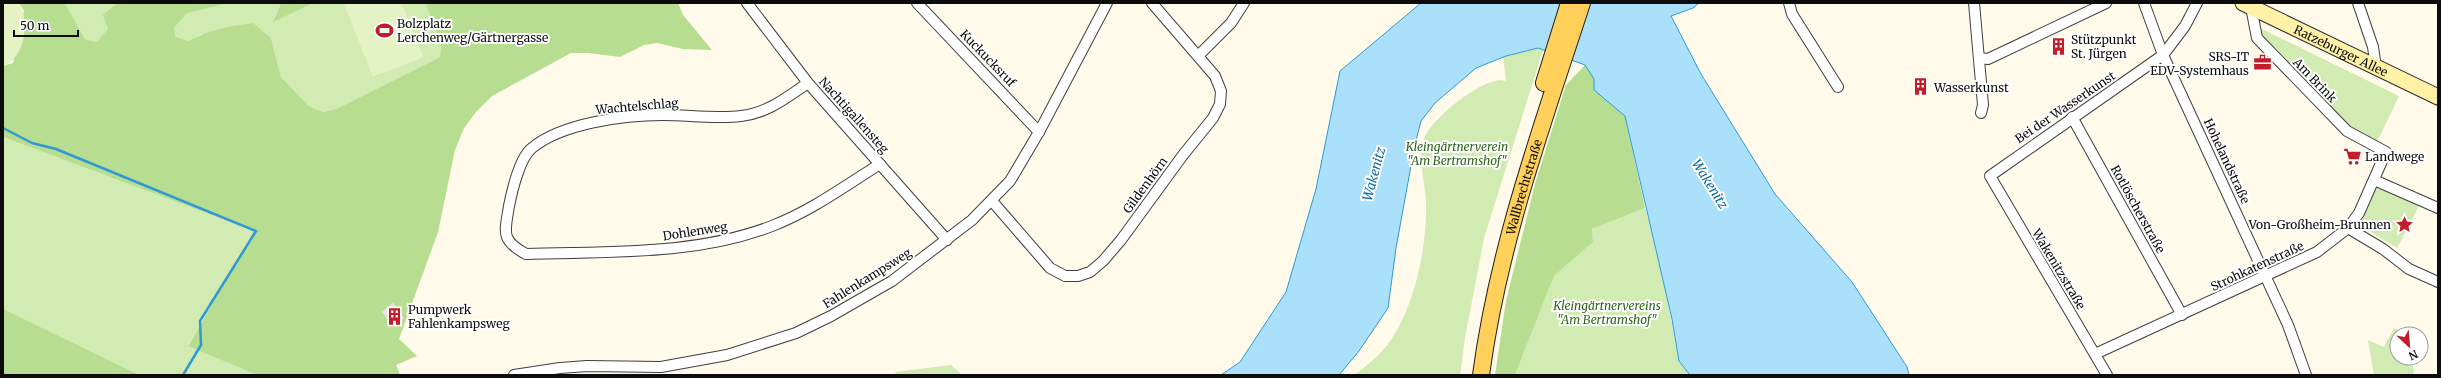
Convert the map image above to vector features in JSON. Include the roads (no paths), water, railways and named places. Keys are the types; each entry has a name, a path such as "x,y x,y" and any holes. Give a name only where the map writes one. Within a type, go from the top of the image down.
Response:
{"main road":[{"name":"Wallbrechtstraße","path":"1481,375 1494,299 1508,236 1569,3"},
{"name":"Wallbrechtstraße","path":"1471,375 1484,297 1499,234 1537,124 1582,3"},
{"name":"Ratzeburger Allee","path":"2247,5 2438,98"}],"street":[{"name":"Nachtigallensteg","path":"747,3 808,83 947,240"},
{"name":"Kuckucksruf","path":"917,3 1040,132"},
{"name":"Fahlenkampsweg","path":"514,375 587,366 661,367 700,362 772,343 796,334 892,281 947,240 992,201 1010,181 1040,132 1107,3"},
{"name":"Gildenhörn","path":"992,201 1050,268 1057,273 1071,276 1084,274 1095,269 1121,240 1183,154 1213,118 1220,104 1221,91 1216,76 1152,3"},
{"path":"1199,55 1232,23 1244,3"},
{"path":"1789,3 1792,14 1838,87"},
{"path":"1974,3 1983,105 1981,113"},
{"path":"1979,58 1988,59 2106,3"},
{"name":"Hohelandstraße","path":"2144,3 2164,55 2288,325 2306,375"},
{"name":"Bei der Wasserkunst","path":"1990,176 2072,117 2164,55 2185,26 2197,3"},
{"path":"2358,3 2373,47 2376,68"},
{"name":"Am Brink","path":"2247,5 2257,38 2347,131 2386,152"},
{"name":"Wachtelschlag","path":"505,234 511,199 521,165 531,148 553,136 579,126 616,119 660,115 742,116 770,109 808,83"},
{"name":"Rotlöscherstraße","path":"2072,117 2182,315"},
{"name":"Strohkatenstraße","path":"2095,354 2267,277 2317,252 2348,228 2364,204 2386,152"},
{"name":"Dohlenweg","path":"505,234 511,246 526,254 664,250 721,242 772,226 819,203 880,164"},
{"name":"Wakenitzstraße","path":"1990,176 2107,375"},
{"path":"2374,180 2438,208"},
{"path":"2348,228 2383,249 2409,269 2438,282"}],"water":[{"name":"Wakenitz","path":"1421,3 1699,3 1693,8 1671,16 1701,74 1775,194 1852,282 1907,367 1909,375 1690,375 1679,361 1672,319 1625,116 1594,90 1594,79 1585,65 1538,48 1506,56 1476,68 1435,103 1421,121 1415,144 1396,248 1388,308 1359,351 1339,375 1221,375 1240,362 1286,292 1316,189 1340,71"}],"waterway":[{"path":"3,128 32,143 56,149 256,231 200,321 201,345 183,375"}],"place":[{"name":"Bolzplatz Lerchenweg/Gärtnergasse","path":"384,30"},
{"name":"Stützpunkt St. Jürgen","path":"2058,46"},
{"name":"SRS-IT EDV-Systemhaus","path":"2262,63"},
{"name":"Wasserkunst","path":"1921,87"},
{"name":"Landwege","path":"2352,156"},
{"name":"Von-Großheim-Brunnen","path":"2404,224"},
{"name":"Pumpwerk Fahlenkampsweg","path":"395,316"}],"park label":[{"name":"Kleingärtnerverein \"Am Bertramshof\"","path":"1457,153"},
{"name":"Kleingärtnervereins \"Am Bertramshof\"","path":"1607,312"}]}
